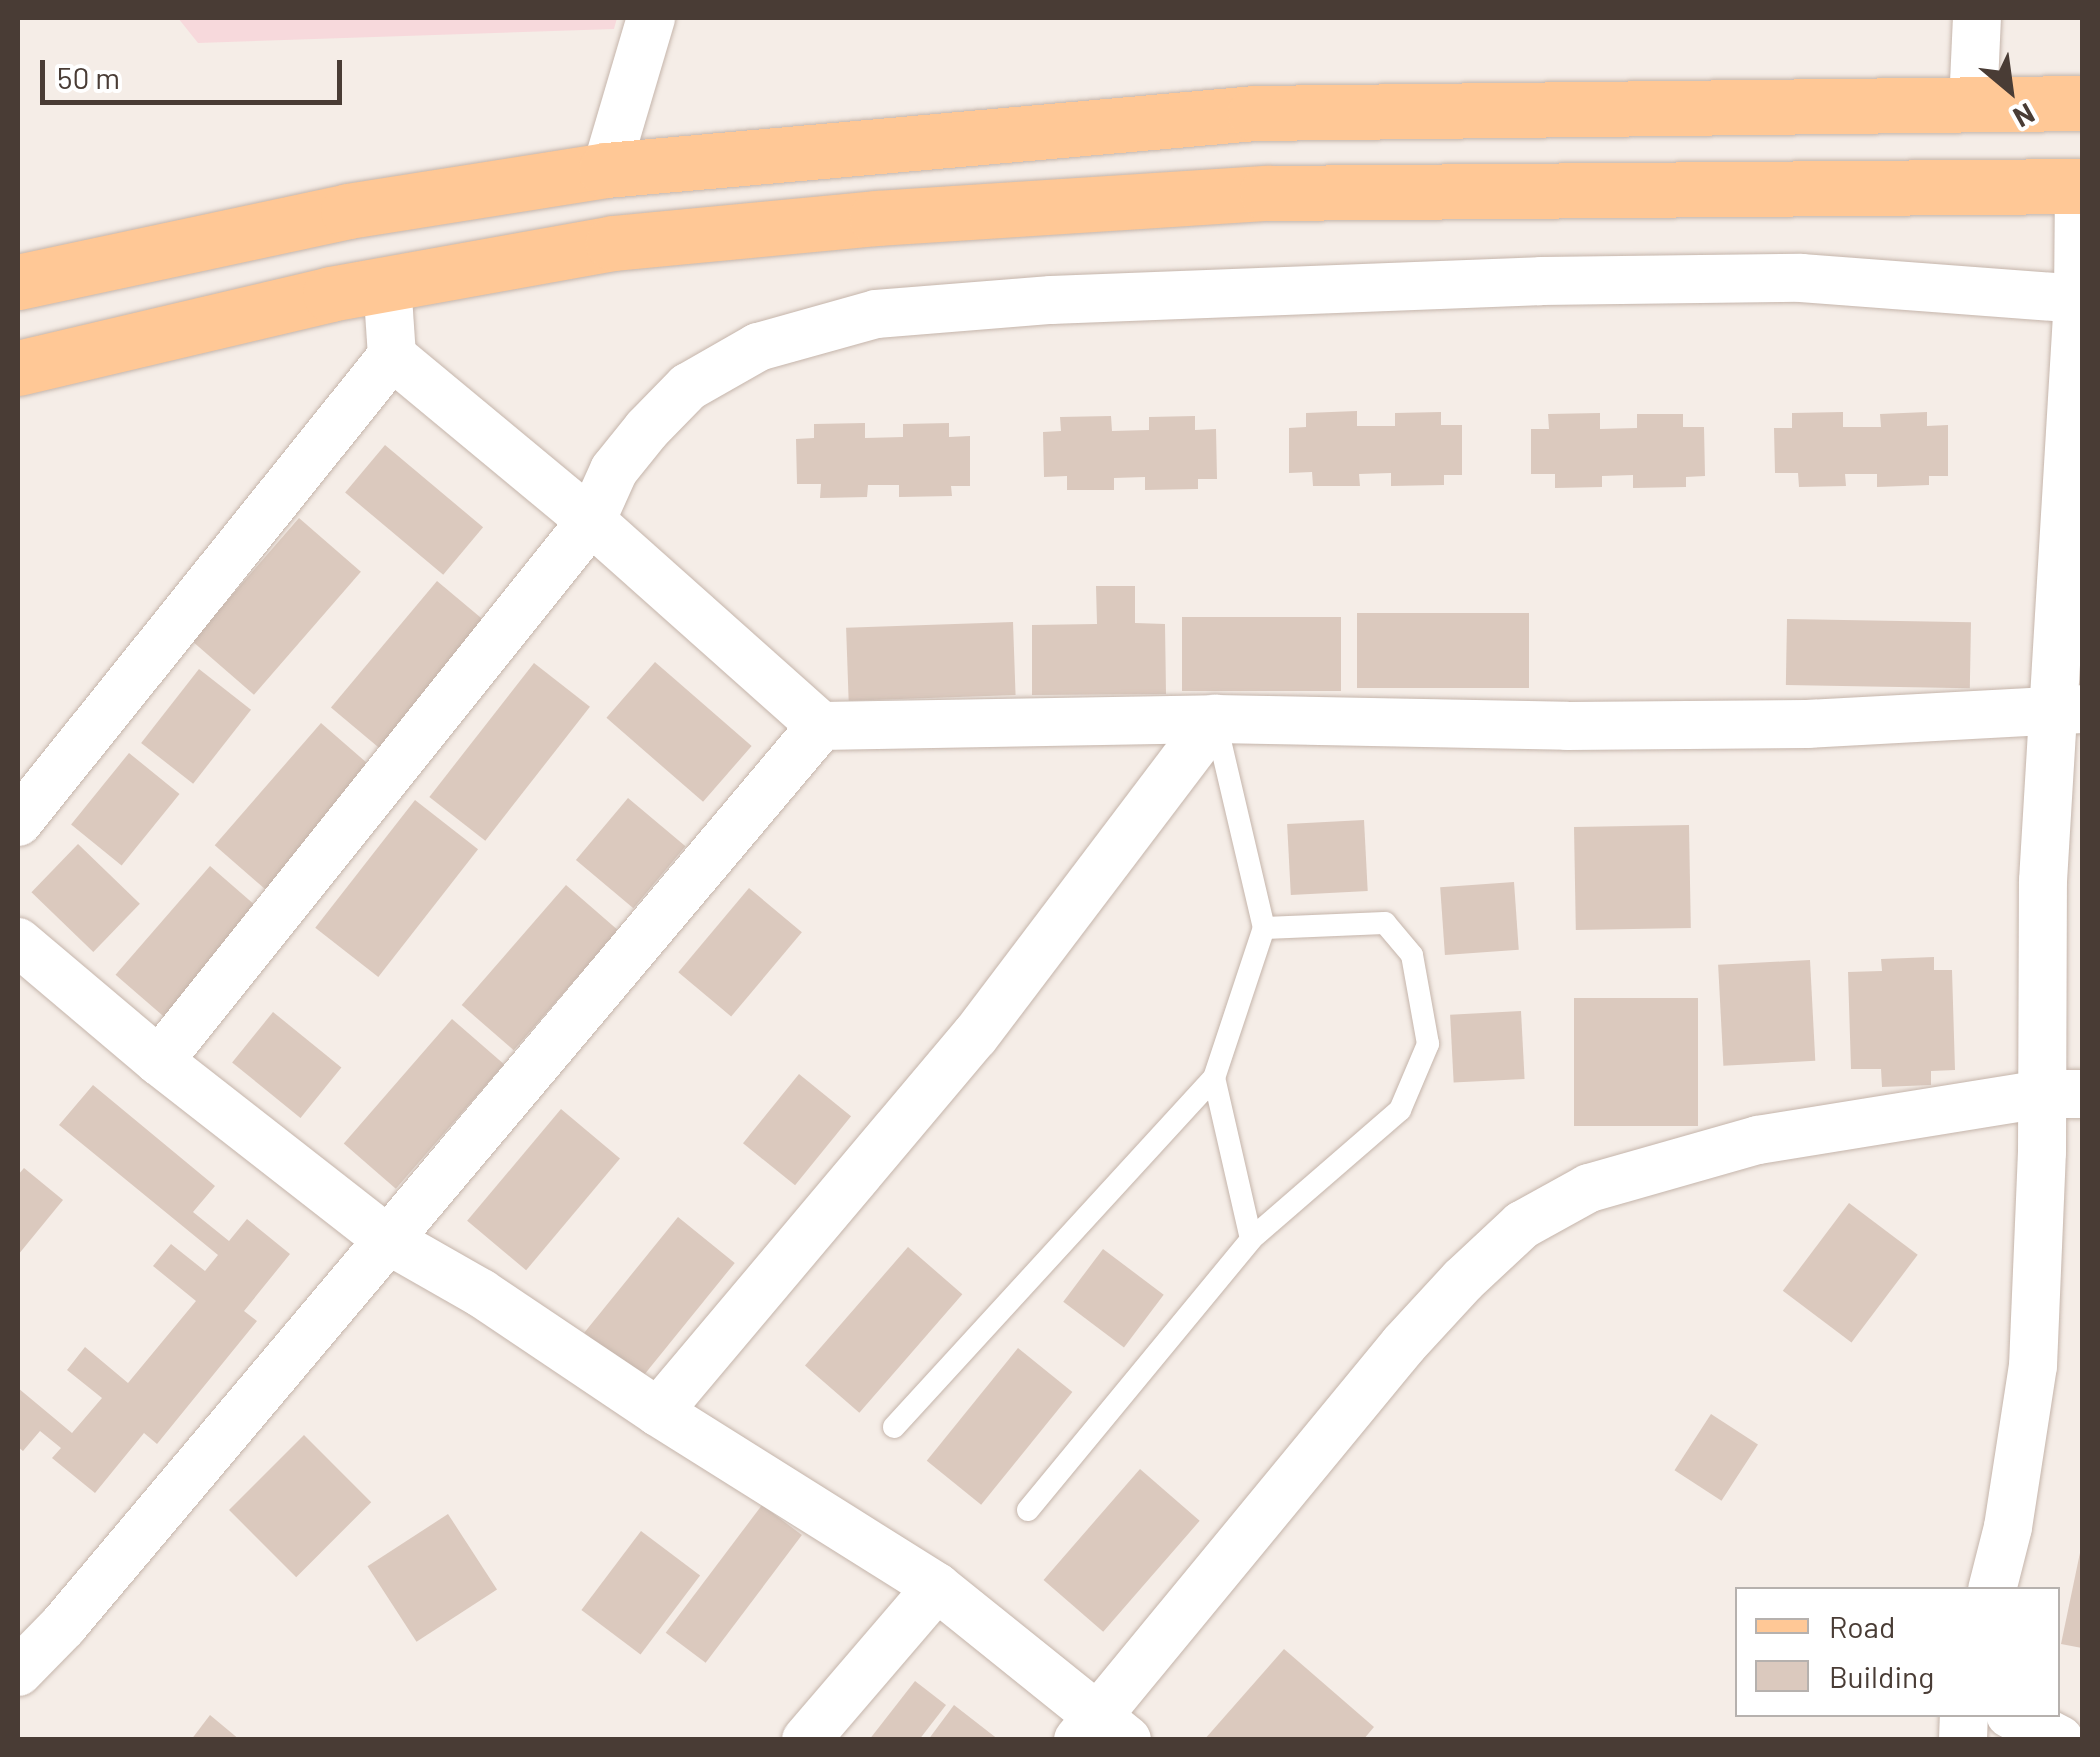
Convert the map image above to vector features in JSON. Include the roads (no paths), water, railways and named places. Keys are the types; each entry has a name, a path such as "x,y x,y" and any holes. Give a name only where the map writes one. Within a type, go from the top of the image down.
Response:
{"main road":[{"path":"18,282 348,212 606,170 1255,113 2082,103"},
{"path":"18,368 387,284 613,242 876,218 1268,193 2081,186"}],"street":[{"path":"606,170 651,18"},
{"path":"1973,105 1976,18"},
{"path":"1993,1587 2008,1527 2033,1366 2062,1094 2043,880 2068,709 2081,186"},
{"path":"160,1061 590,521 614,470 688,387 758,346 876,314 1051,300 1615,280 1801,278 2080,300"},
{"path":"18,822 392,356 387,284"},
{"path":"392,356 590,521 822,726 1215,719 1566,726 1770,724 2068,709"},
{"path":"658,1412 976,1036 1215,719"},
{"path":"18,1672 63,1626 822,726"},
{"path":"18,942 160,1061 388,1240 481,1293 658,1412 937,1587 1101,1732 1404,1344 1522,1225 1589,1188 1655,1166 1758,1140 2062,1094"},
{"path":"806,1740 937,1587"},
{"path":"2016,1717 2060,1740"}],"lane":[{"path":"894,1427 1214,1078 1264,928 1215,719"},
{"path":"1028,1510 1251,1239 1400,1110 1428,1044 1412,955 1386,923 1264,928"},
{"path":"1214,1078 1251,1239"}]}
